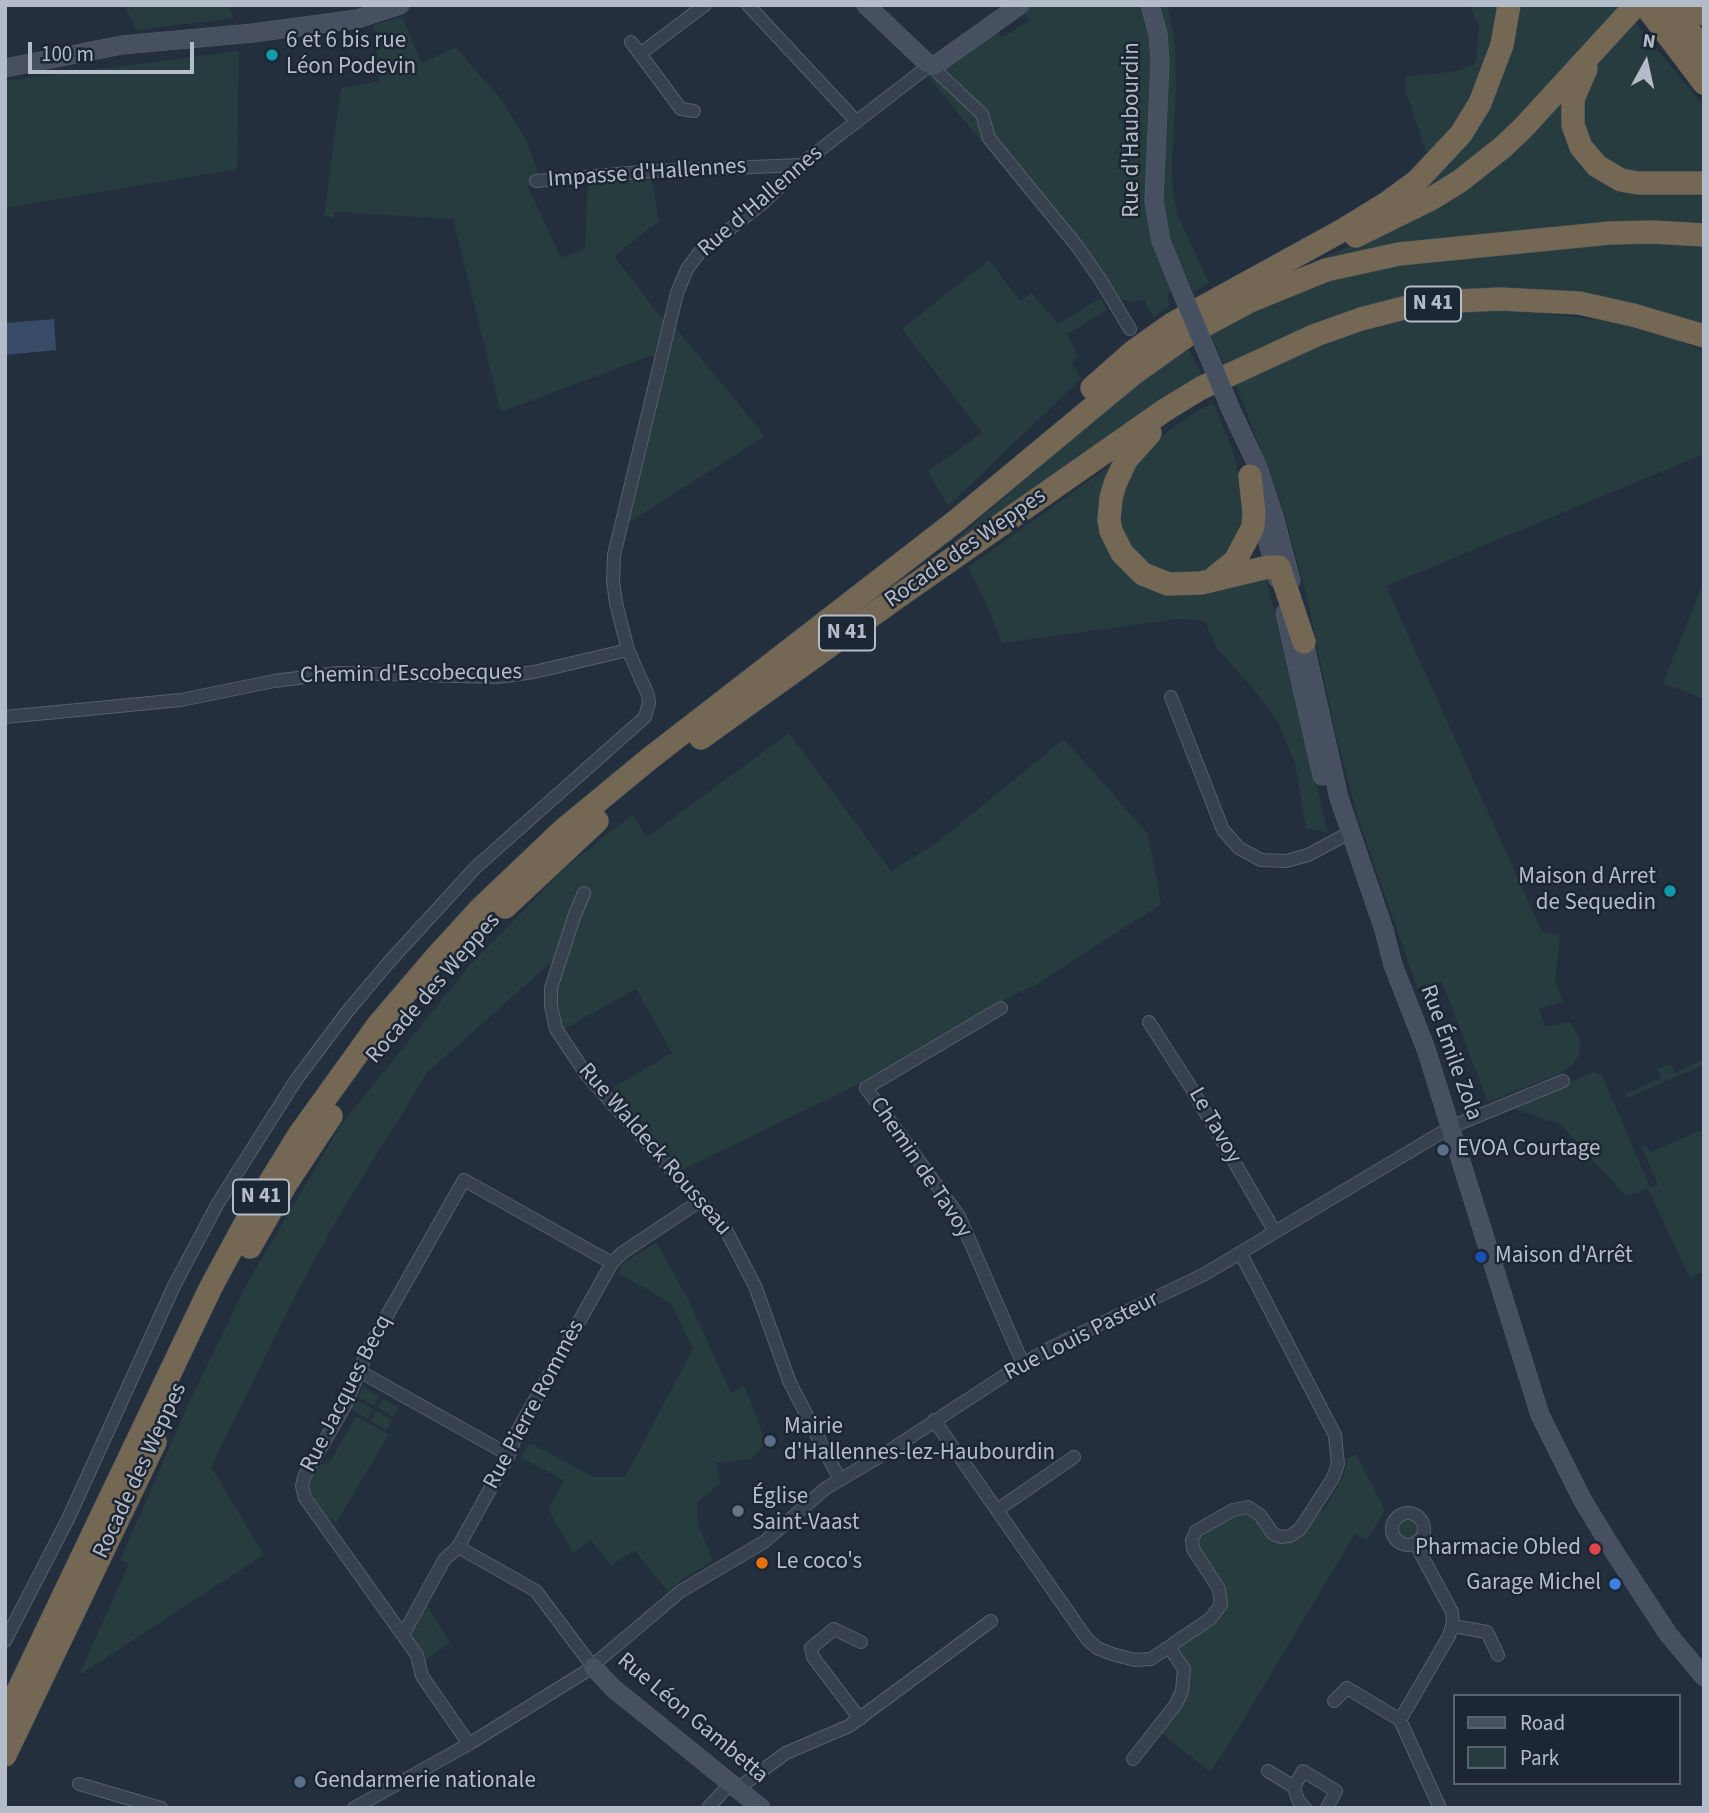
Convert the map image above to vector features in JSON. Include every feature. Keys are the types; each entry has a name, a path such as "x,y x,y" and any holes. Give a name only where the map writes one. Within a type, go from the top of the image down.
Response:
{"highway":[{"path":"893,570 1134,351 1172,324 1387,203 1417,181 1444,154 1472,117 1489,84 1502,45 1508,5"},
{"path":"1265,272 1390,221 1432,200 1460,181 1524,128 1636,5"},
{"path":"1645,5 1704,83"},
{"path":"1669,5 1704,50"},
{"path":"1695,5 1704,14"},
{"path":"1612,32 1588,66 1576,89 1572,111 1573,125 1581,146 1597,166 1621,180 1638,183 1704,183"},
{"name":"N 41","path":"893,570 1143,366 1192,332 1282,286 1351,263 1436,249 1619,233 1704,235"},
{"name":"N 41","path":"1231,374 1330,329 1378,314 1424,304 1484,299 1535,299 1579,303 1645,319"},
{"path":"1645,319 1704,336"},
{"path":"1645,319 1704,344"},
{"path":"1231,374 1143,439 1120,471 1109,509 1111,531 1130,564 1143,574 1168,584 1201,583 1279,566 1301,648"},
{"name":"Rocade des Weppes","path":"5,1755 256,1235 300,1162 352,1085 442,972 519,892 582,834 692,745 997,526 1182,399 1231,374"},
{"path":"1201,583 1229,567 1246,544 1254,520 1250,476"},
{"name":"Rocade des Weppes","path":"5,1718 211,1287 251,1213 299,1135 378,1025 480,909 563,830 649,759 893,570"},
{"path":"5,1699 37,1652"},
{"path":"5,1775 31,1701"}],"main road":[{"path":"5,69 67,63 363,18 400,5"},
{"path":"866,5 934,66 1020,5"},
{"name":"Rue d'Haubourdin","path":"1150,5 1158,34 1160,61 1154,201 1163,249 1231,410 1249,443 1267,495 1301,648"},
{"name":"Rue d'Haubourdin","path":"1231,410 1274,566"},
{"path":"1301,648 1346,834"},
{"name":"Rue Émile Zola","path":"1346,834 1387,978 1400,1013 1433,1075 1451,1127 1535,1402 1583,1501 1651,1610 1704,1677"},
{"name":"Rue Léon Gambetta","path":"593,1667 613,1688 761,1808"}],"street":[{"path":"640,54 705,5"},
{"path":"748,5 857,122"},
{"path":"631,42 681,109 694,111"},
{"path":"930,65 982,114 989,138 1077,246 1130,329"},
{"name":"Rue d'Hallennes","path":"628,650 614,592 614,555 677,293 687,269 708,244 763,203 801,165 930,65"},
{"name":"Impasse d'Hallennes","path":"536,181 647,171 801,165"},
{"path":"5,1642 68,1519 174,1286 218,1203 255,1142 296,1080 347,1012 467,877 645,717 649,703 646,686 628,650"},
{"name":"Chemin d'Escobecques","path":"5,717 181,700 274,681 338,673 497,677 534,672 628,650"},
{"path":"1171,698 1223,830 1239,848 1261,860 1286,861 1308,855 1346,834"},
{"name":"Rue Waldeck Rousseau","path":"584,893 551,988 551,1006 556,1029 586,1073 727,1232 751,1276 786,1375 839,1480"},
{"name":"Chemin de Tavoy","path":"1002,1008 866,1088 959,1216 1023,1364"},
{"name":"Le Tavoy","path":"1149,1022 1190,1086 1275,1232"},
{"name":"Rue Louis Pasteur","path":"354,1808 469,1744 593,1667 681,1591 764,1542 839,1480 889,1451 1023,1364 1052,1347 1163,1296 1241,1254 1451,1127 1563,1081"},
{"name":"Rue Jacques Becq","path":"469,1744 422,1676 419,1657 305,1498 302,1490 304,1477 346,1402 368,1349 464,1180 612,1262"},
{"name":"Rue Pierre Rommès","path":"403,1635 444,1560 458,1547 509,1455 518,1430 612,1262 700,1201"},
{"path":"934,1420 1092,1644 1112,1654 1141,1660 1151,1659 1214,1615 1221,1605 1219,1589 1193,1549 1192,1540 1196,1531 1233,1510 1248,1507 1260,1514 1273,1534 1290,1536 1300,1529 1333,1478 1338,1464 1335,1435 1241,1254"},
{"path":"359,1371 509,1455"},
{"path":"997,1510 1074,1457"},
{"path":"1400,1720 1453,1626 1452,1612 1415,1543"},
{"path":"458,1547 536,1591 593,1667"},
{"path":"708,1808 733,1786 786,1753 830,1736 860,1719 991,1621"},
{"path":"1453,1626 1487,1632 1498,1655"},
{"path":"860,1719 813,1657 811,1648 834,1629 861,1642"},
{"path":"1133,1759 1177,1704 1182,1691 1184,1669 1169,1647"},
{"path":"1334,1700 1347,1688 1400,1720 1440,1808"},
{"path":"1268,1771 1294,1787 1298,1800 1305,1808"},
{"path":"1294,1787 1303,1771 1336,1791 1327,1808"},
{"path":"79,1784 161,1808"}],"green space":[{"path":"124,5 228,5 234,18 136,30"},
{"path":"1032,5 1168,5 1175,48 1173,195 1178,216 1209,283 1193,292 1190,284 1167,293 1169,305 1154,318 1144,300 1121,300 1053,208 1043,217 927,75 996,28 1002,38 1029,21 1024,11"},
{"path":"1469,5 1500,5 1498,29 1464,108 1444,137 1427,155 1405,88 1406,77 1457,71 1476,63 1479,25"},
{"path":"1521,5 1621,5 1540,99 1492,142 1439,182 1416,194 1468,138 1493,103 1512,51"},
{"path":"402,17 422,63 455,47 502,100 527,141 539,177 528,187 561,258 585,249 588,180 651,175 659,221 614,256 659,315 675,327 765,436 623,526 665,360 650,356 501,412 453,219 334,212 335,218 324,216 341,88 380,81 374,25"},
{"path":"1634,21 1704,106 1704,177 1656,178 1625,169 1601,158 1583,134 1579,107 1586,85 1603,53"},
{"path":"239,51 237,169 5,208 5,81"},
{"path":"1566,93 1585,166 1704,189 1704,226 1310,264 1402,222"},
{"path":"1638,242 1704,243 1704,327 1561,291 1489,288 1333,317 1291,333 1225,366 1209,331 1303,286 1386,266"},
{"path":"989,260 1020,301 1032,293 1058,324 1101,298 1107,310 1067,334 1078,355 1072,363 1081,379 948,506 928,471 982,433 902,329"},
{"path":"1508,309 1615,322 1704,351 1704,454 1386,586 1542,932 1560,935 1555,981 1563,1002 1539,1009 1545,1027 1570,1022 1580,1039 1579,1056 1559,1074 1488,1102 1442,982 1417,987 1358,818 1335,731 1306,594 1281,502 1236,385 1312,349 1359,332 1411,319 1457,312"},
{"path":"1186,344 1204,379 921,570 1058,451"},
{"path":"1213,403 1233,450 1241,486 1244,518 1237,549 1214,569 1196,576 1167,574 1140,560 1123,534 1119,504 1124,483 1140,457 1166,433"},
{"path":"1117,461 1105,493 1146,585 1265,574 1328,833 1306,828 1295,764 1278,722 1251,686 1217,649 1205,621 1176,619 1002,643 968,567"},
{"path":"1704,581 1704,699 1663,683"},
{"path":"789,733 891,871 934,845 1064,739 1148,834 1161,904 1034,986 1011,996 869,1079 682,1170 612,1088 672,1053 636,989 562,1030 556,1004 556,986 560,970 549,964 427,1073 337,1219 296,1294 211,1467 264,1555 79,1675 129,1564 120,1560 188,1405 247,1283 341,1125 469,966 566,867 632,815 647,837"},
{"path":"1704,1059 1704,1065 1627,1098 1625,1094 1661,1078 1658,1069 1671,1064 1675,1073"},
{"path":"1593,1072 1602,1075 1650,1187 1658,1185 1642,1147 1646,1146 1650,1152 1704,1129 1704,1271 1690,1278 1648,1189 1626,1196 1560,1124 1512,1108"},
{"path":"656,1242 688,1299 731,1393 745,1386 766,1443 751,1459 716,1463 720,1483 697,1503 697,1522 713,1561 681,1580 668,1592 634,1550 611,1566 591,1540 573,1553 548,1509 564,1480 521,1458 530,1443 594,1477 625,1477 693,1349 671,1303 618,1273 623,1264"},
{"path":"363,1387 379,1396 374,1406 358,1397"},
{"path":"383,1399 399,1408 394,1417 378,1408"},
{"path":"357,1400 373,1409 367,1419 351,1409"},
{"path":"376,1411 392,1420 387,1430 371,1421"},
{"path":"356,1416 389,1434 336,1524 332,1519 328,1519 315,1500 309,1488 310,1481 318,1466 330,1462"},
{"path":"1356,1454 1385,1510 1367,1540 1355,1534 1210,1772 1159,1731 1183,1701 1179,1646 1219,1617 1226,1606 1225,1588 1197,1546 1198,1537 1243,1513 1255,1518 1269,1539 1282,1543 1302,1536 1319,1508 1324,1510 1344,1475 1348,1458"},
{"path":"1408,1516 1417,1520 1421,1529 1417,1538 1408,1542 1399,1538 1395,1529 1399,1520"},
{"path":"426,1603 450,1643 426,1660 411,1637 411,1630"}],"water":[{"path":"54,319 56,350 5,355 5,323"}],"place":[{"name":"6 et 6 bis rue Léon Podevin","path":"272,55"},
{"name":"Maison d Arret de Sequedin","path":"1670,891"},
{"name":"EVOA Courtage","path":"1443,1150"},
{"name":"Maison d'Arrêt","path":"1481,1257"},
{"name":"Mairie d'Hallennes-lez-Haubourdin","path":"770,1441"},
{"name":"Église Saint-Vaast","path":"738,1511"},
{"name":"Pharmacie Obled","path":"1595,1549"},
{"name":"Le coco's","path":"762,1563"},
{"name":"Garage Michel","path":"1615,1584"},
{"name":"Gendarmerie nationale","path":"300,1782"}]}
